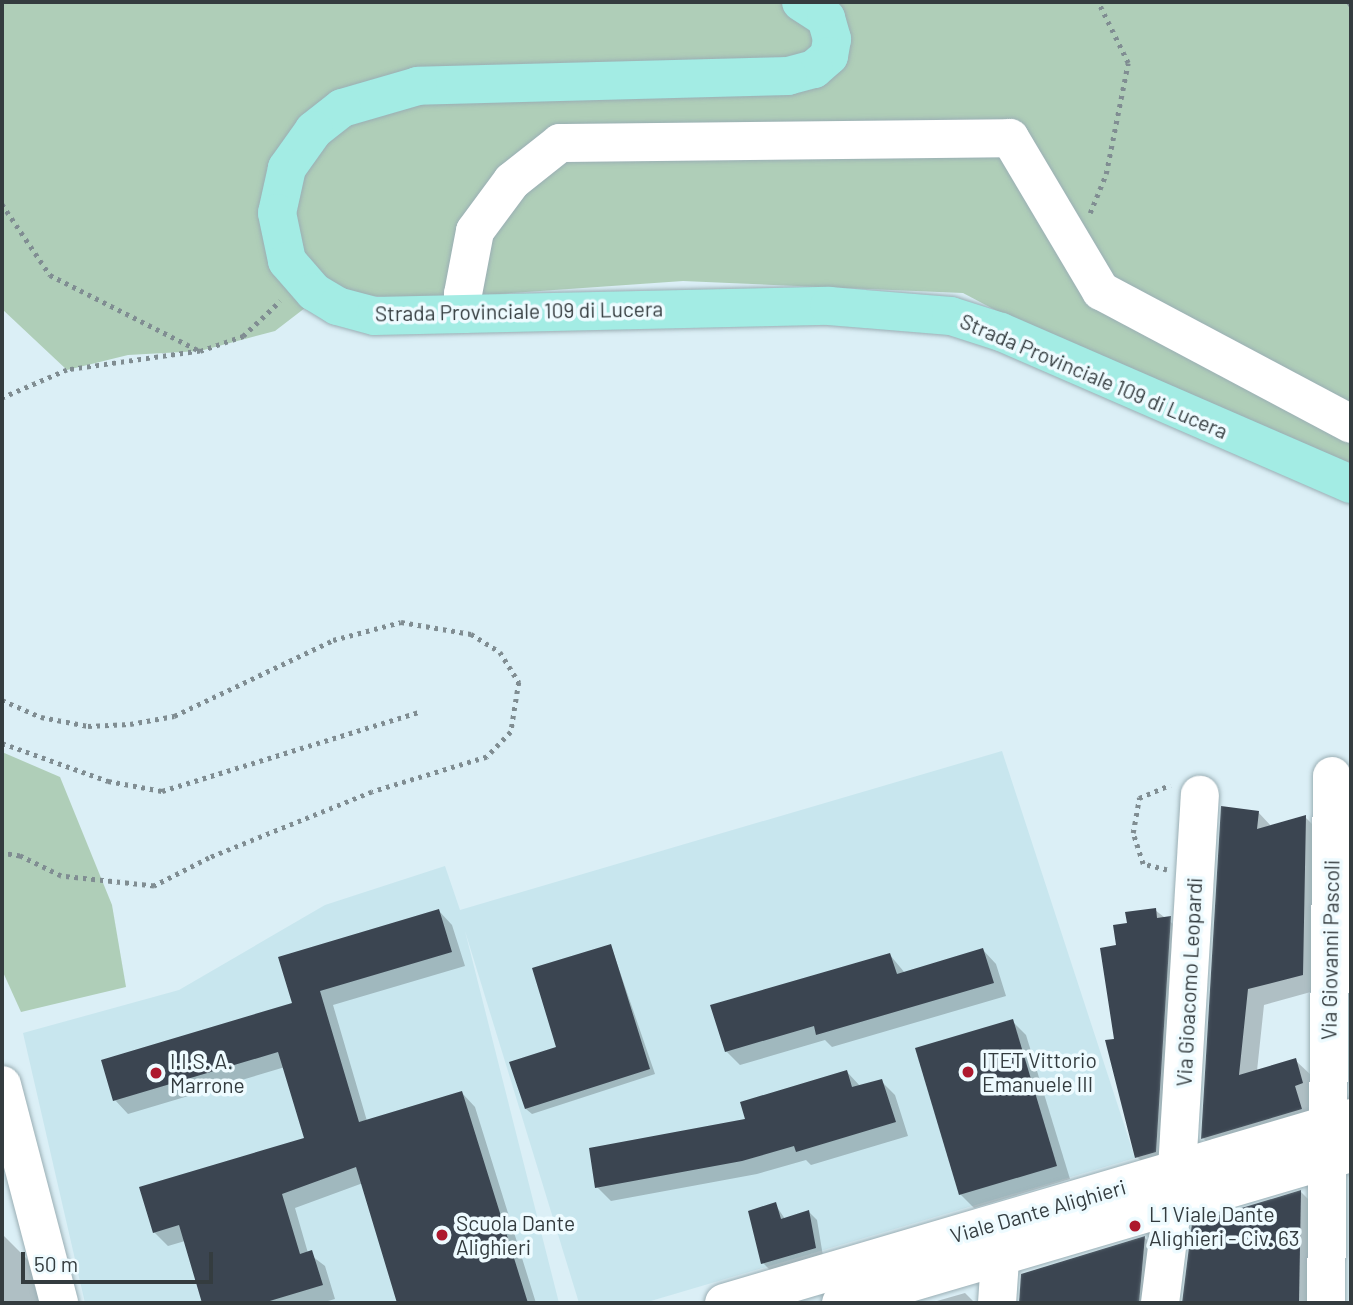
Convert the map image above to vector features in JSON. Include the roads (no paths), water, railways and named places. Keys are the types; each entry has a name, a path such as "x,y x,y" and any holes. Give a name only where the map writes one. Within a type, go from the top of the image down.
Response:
{"main road":[{"name":"Strada Provinciale 109 di Lucera","path":"801,2 826,18 829,55 814,69 788,76 418,86 342,108 298,147 281,192 278,233 287,261 302,281 337,306 375,316 829,306 951,316 1001,332 1351,484"}],"street":[{"path":"464,314 463,294 475,231 512,181 560,143 1010,138 1101,291 1351,424"},
{"name":"Via Giovanni Pascoli","path":"1326,1303 1340,1139 1332,776"},
{"name":"Via Gioacomo Leopardi","path":"1160,1303 1176,1186 1200,795"},
{"path":"2,1085 59,1303"},
{"name":"Viale Dante Alighieri","path":"724,1303 1002,1238 1340,1139"},
{"path":"997,1303 1002,1238"},
{"name":"Viale Dante Alighieri","path":"841,1303 1002,1238"}],"place":[{"name":"ITET Vittorio Emanuele III","path":"968,1072"},
{"name":"I.I.S. A. Marrone","path":"156,1073"},
{"name":"L1 Viale Dante Alighieri - Civ. 63","path":"1135,1226"},
{"name":"Scuola Dante Alighieri","path":"442,1235"}]}
